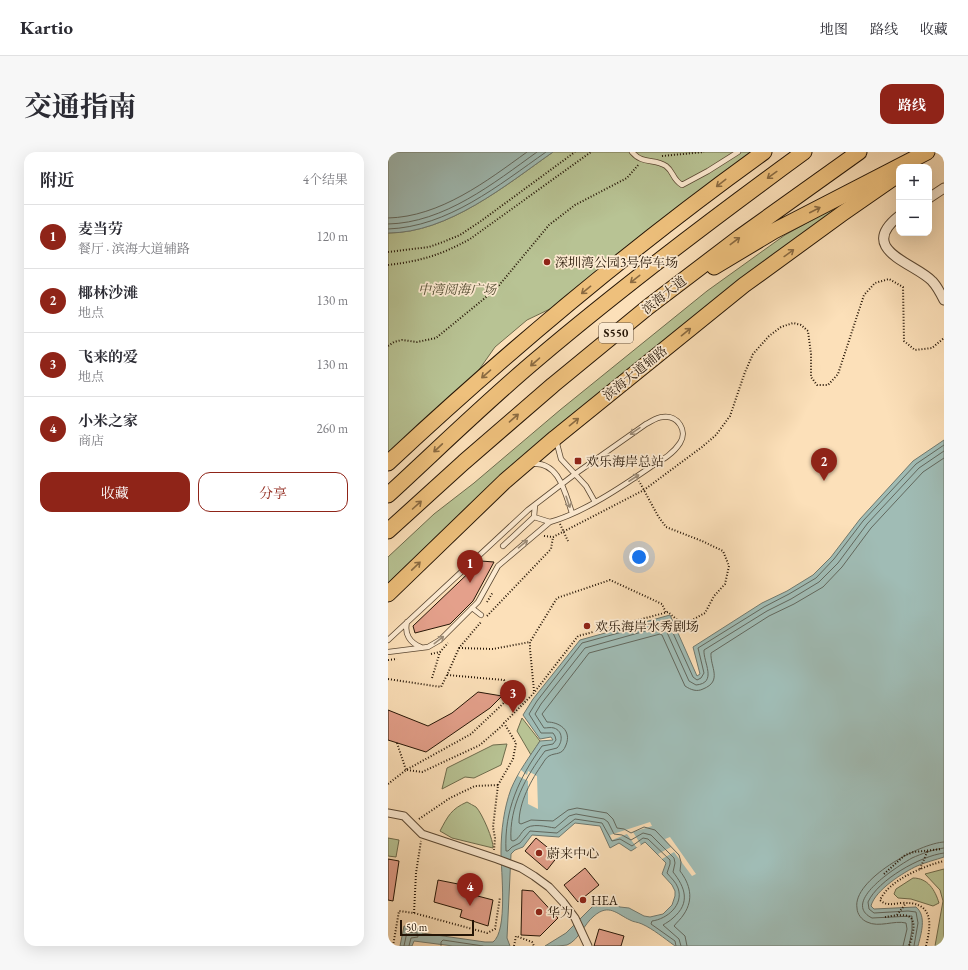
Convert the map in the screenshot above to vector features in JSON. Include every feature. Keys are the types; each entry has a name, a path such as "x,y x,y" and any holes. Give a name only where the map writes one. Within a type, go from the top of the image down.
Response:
{"main road":[{"path":"388,464 450,406 524,341 654,235 764,152"},
{"name":"S550","path":"388,495 535,361 609,300 721,212 804,152"},
{"name":"滨海大道","path":"388,531 552,385 648,307 740,237 859,152"},
{"path":"648,307 774,231 927,152"},
{"path":"914,164 932,152"},
{"name":"滨海大道辅路","path":"388,594 440,542 555,438 744,286 896,176"}],"street":[{"path":"932,196 944,188"},
{"path":"896,219 891,223 884,237 885,244 889,251 900,261 932,282 944,300"},
{"path":"388,813 404,816 422,834 521,868 549,887 563,902 575,918 588,946"}],"lane":[{"path":"632,152 636,157 645,161 665,166 670,170 676,181 682,184 708,171 738,152"},
{"path":"388,640 528,510 575,474 651,421 664,416 675,419 681,425 683,432 681,442 673,452 595,502 558,520 550,522 498,566 478,602 435,644 423,648 388,652"},
{"path":"555,438 561,459 586,486 595,502"},
{"path":"523,466 537,464 547,466 562,484 572,513"},
{"path":"503,546 534,517 535,505"},
{"path":"534,517 550,522"},
{"path":"472,608 481,615"},
{"path":"407,622 406,628 408,638 417,646 423,648"}],"path":[{"path":"388,252 430,247 460,235 575,152"},
{"path":"388,265 431,258 470,239 591,152"},
{"path":"388,346 394,342 402,340 417,342 436,338 496,289 549,225 575,205 627,178 640,164 661,156 704,152"},
{"path":"564,532 644,490 716,435 730,416 745,372 753,354 769,336 781,327 793,322 808,331 811,354 811,377 817,385 828,385 838,374 864,295 875,283 889,279 903,287 904,341 915,350 932,348 944,338"},
{"path":"534,692 530,642 557,598 610,580 662,604 666,612 668,612 683,625 705,613 714,596 725,584 729,566 722,551 702,541 666,527 658,516 636,477"},
{"path":"558,520 568,541"},
{"path":"388,679 441,687 458,648 551,549 553,537"},
{"path":"406,770 422,772 480,745 534,692 578,636 666,612"},
{"path":"458,648 493,649 530,642"},
{"path":"432,678 440,652"},
{"path":"388,784 406,770 471,734 510,697 504,680 447,675"},
{"path":"495,858 495,838 493,827 498,785 513,759 516,744 504,723"},
{"path":"397,743 406,770"},
{"path":"412,824 450,798 475,786 498,785"},
{"path":"414,913 416,873 422,834"},
{"path":"884,874 906,855 914,852 942,849"},
{"path":"920,869 928,850"},
{"path":"926,946 930,929 928,916 924,908 919,905 906,903 888,904 883,903 880,900 882,895 898,881 930,864 944,861"},
{"path":"393,946 399,911 414,913 487,933 495,929 500,897"},
{"path":"897,916 906,903"},
{"path":"885,917 909,916 912,920 913,931 909,946"},
{"path":"514,946 516,936 532,942 534,946"}],"green space":[{"name":"中湾阅海广场","path":"553,152 755,152 552,308 527,320 495,347 476,374 388,455 388,233 410,231 432,225 454,216 496,192"},
{"path":"850,199 469,506 388,583 388,557 434,514 474,483 560,410 707,291 785,235"},
{"path":"522,718 540,741 531,755 517,731"},
{"path":"507,744 501,765 474,778 465,777 442,789 447,768 493,745"},
{"path":"467,802 476,807 481,815 490,834 493,848 452,838 440,831 450,814 457,807"},
{"path":"388,838 399,840 396,857 388,856"},
{"path":"944,869 944,946 935,946 943,901 940,890 925,874"},
{"path":"913,878 927,882 933,889 939,903 933,906 911,899 898,898 894,894 896,889"}],"water":[{"path":"388,152 553,152 496,192 454,216 432,225 410,231 388,233"},
{"path":"944,440 944,857 917,866 898,877 878,894 871,906 874,909 916,907 922,920 922,931 918,946 675,946 646,926 631,921 613,911 604,910 590,919 571,943 567,945 545,946 566,933 595,904 602,901 607,901 620,907 629,908 644,916 650,917 663,914 672,905 675,896 675,891 672,885 662,874 666,863 645,842 631,851 619,843 610,848 600,826 575,823 559,837 532,835 523,847 515,850 511,854 507,938 510,946 453,946 414,941 412,946 400,946 404,926 422,929 422,933 485,942 493,942 498,936 501,926 503,900 501,852 503,820 509,796 517,776 540,741 553,740 551,737 540,739 523,715 533,699 580,640 670,615 697,676 700,674 693,647 762,603 787,591 813,575 831,557 860,519 913,461"}],"pier":[{"path":"521,770 527,775 528,771 537,776 538,809 528,804 528,781 518,776"},
{"path":"650,822 652,826 633,832 641,845 637,848 627,834 612,840 610,835"},
{"path":"670,837 696,874 692,876 674,852 662,859 658,854 671,847 665,839"}],"building":[{"path":"481,561 494,562 473,601 450,624 415,633 413,626"},
{"path":"478,692 502,696 490,708 426,752 388,740 388,710 428,726 452,713"},
{"path":"536,838 558,856 547,870 525,851"},
{"path":"388,859 399,861 393,901 388,900"},
{"path":"585,868 599,885 578,902 564,885"},
{"path":"438,880 468,886 466,893 493,900 488,926 460,917 462,910 434,902"},
{"path":"522,890 533,891 558,918 540,936 521,935"},
{"path":"599,929 624,936 621,946 594,946"}],"place":[{"name":"深圳湾公园3号停车场","path":"547,262"},
{"name":"欢乐海岸总站","path":"578,461"},
{"name":"椰林沙滩","path":"824,481"},
{"name":"麦当劳","path":"470,583"},
{"name":"欢乐海岸水秀剧场","path":"587,626"},
{"name":"飞来的爱","path":"513,713"},
{"name":"蔚来中心","path":"539,853"},
{"name":"HEA","path":"583,900"},
{"name":"小米之家","path":"470,906"},
{"name":"华为","path":"539,912"}]}
